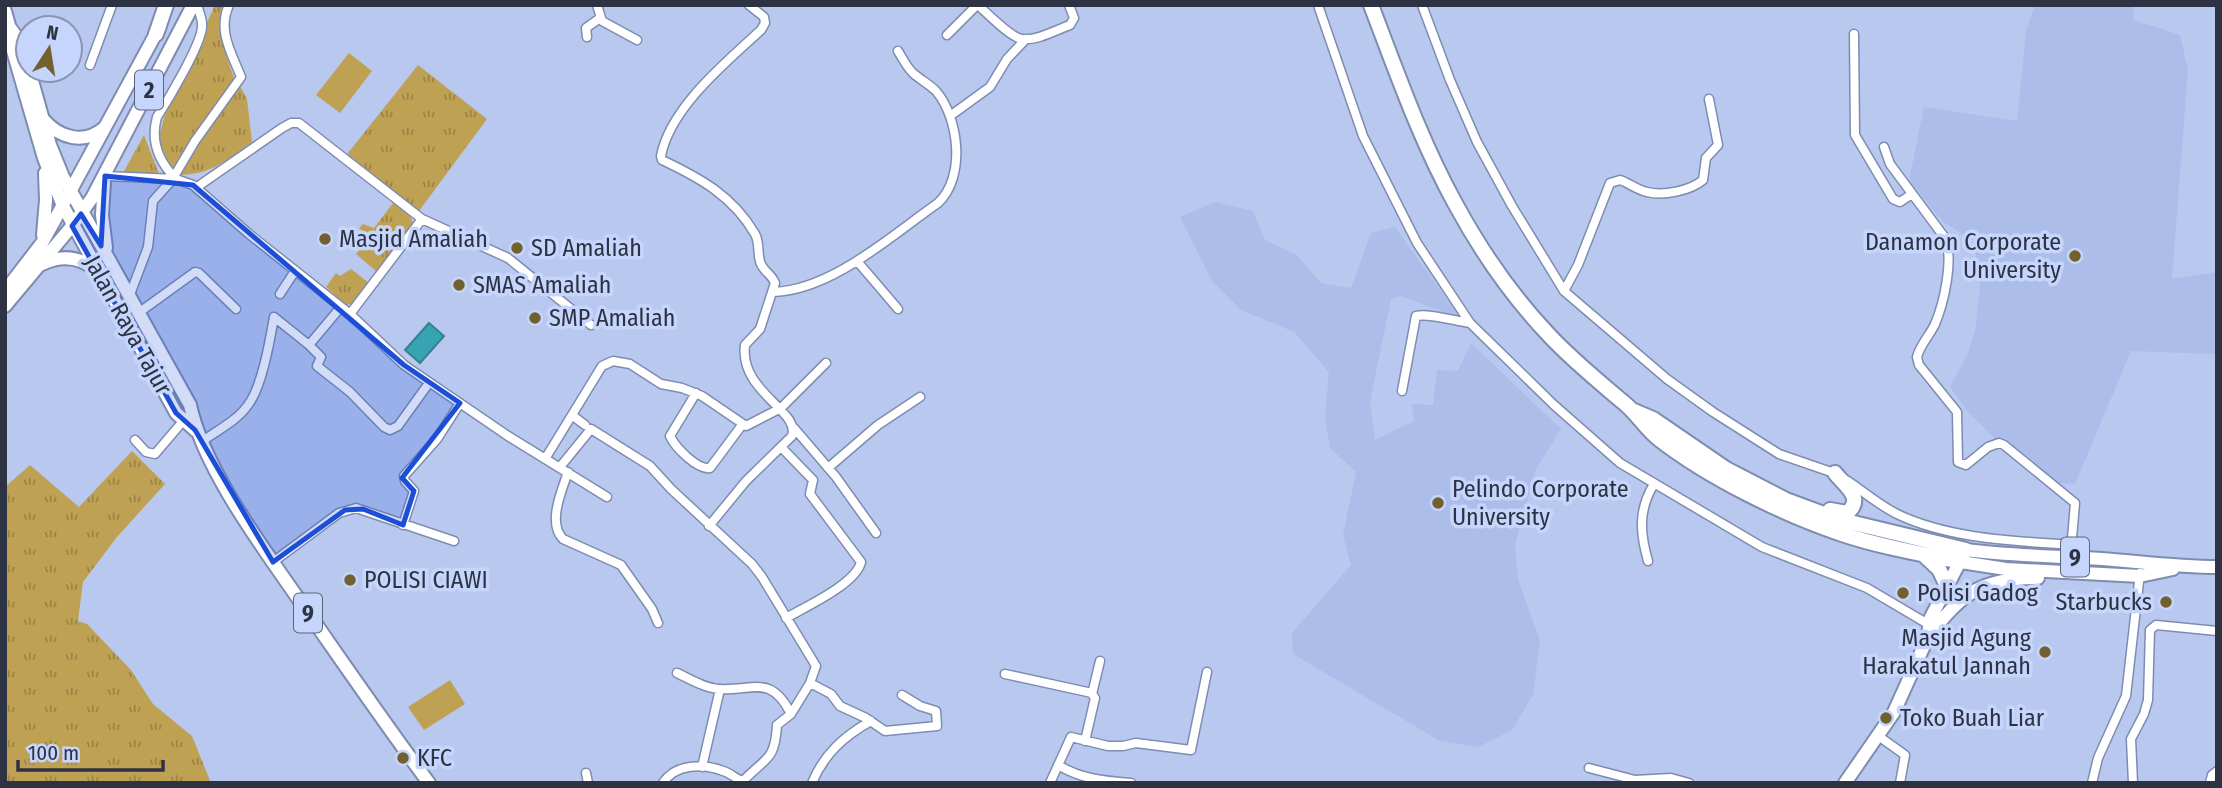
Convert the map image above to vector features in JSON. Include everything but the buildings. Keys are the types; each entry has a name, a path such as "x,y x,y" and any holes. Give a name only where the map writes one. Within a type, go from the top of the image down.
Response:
{"highway":[{"name":"2","path":"63,206 156,34 168,5"},
{"name":"2","path":"72,226 105,176 195,5"},
{"path":"1371,5 1423,141 1451,197 1497,270 1547,333 1634,411 1643,425 1662,442 1746,493 1842,534 1924,555 1964,556"},
{"name":"Jalan Raya Tajur","path":"5,11 11,44 44,158 72,226 176,413 198,436"},
{"name":"Jalan Raya Tajur","path":"10,29 14,34"},
{"name":"Jalan Raya Tajur","path":"32,84 56,161 81,214"},
{"path":"43,119 57,132 80,138 97,134 110,120"},
{"path":"42,243 47,200 44,158"},
{"path":"105,176 102,215 108,258"},
{"path":"5,291 42,243 63,206"},
{"name":"9","path":"81,214 108,258"},
{"path":"5,306 72,226"},
{"path":"37,267 67,257 88,264 99,273"},
{"name":"Jalan Raya Tajur","path":"108,258 190,405 198,436"},
{"path":"1634,411 1653,419 1726,469 1805,507 1964,556"},
{"name":"9","path":"198,436 221,481 273,562 345,668 429,783"},
{"path":"1805,507 1822,507 1843,513 1851,509 1855,498 1853,492 1835,473"},
{"name":"9","path":"1964,556 2027,557 2071,551 2183,567 2217,567"},
{"path":"1924,555 1939,569 1948,588"},
{"path":"1845,783 1894,712 1930,630 1933,612 1964,556"},
{"name":"9","path":"1964,556 2006,569 2076,573 2140,576 2183,567"},
{"path":"1930,630 1959,601 1981,587 2006,579 2060,578 2076,573"}],"street":[{"path":"90,65 112,5"},
{"path":"174,179 159,156 154,126 201,32 202,22 195,5"},
{"path":"129,297 148,247 151,205 160,191 174,179 195,141 241,78 230,52 225,29 229,5"},
{"path":"750,5 764,17 765,23 761,30 699,89 671,129 661,156 662,160 705,181 732,203 758,240 760,264 775,280 774,292 760,329 745,345 747,367 755,383 770,401 781,408 876,533"},
{"path":"947,35 977,5 1013,35 1026,39"},
{"path":"950,116 989,87 1007,59 1026,39 1070,25 1074,18 1069,5"},
{"path":"1318,5 1336,64 1374,160 1417,243 1470,323 1554,405 1620,463 1762,547 1867,588 1930,630"},
{"path":"1422,5 1452,87 1477,142 1564,291 1667,379 1779,454 1835,473 1889,509 1919,522 1957,532 2071,551 2075,503 2004,445 1996,443 1967,464 1958,462 1957,412 1919,365 1917,357 1939,313 1947,278 1949,246 1889,164 1884,147"},
{"path":"595,6 600,18 610,27 637,40"},
{"path":"587,37 586,28 600,18"},
{"path":"1854,34 1855,135 1893,199 1900,202 1912,194"},
{"path":"774,292 800,289 858,261 946,195 957,153 950,116 935,90 913,73 898,51"},
{"path":"1564,291 1578,265 1610,183 1620,180 1643,191 1657,193 1685,189 1703,180 1706,158 1717,148 1719,141 1709,99"},
{"path":"197,187 282,128 297,122 422,219 508,258 591,325"},
{"path":"105,176 174,179 197,187 249,234 350,314 404,365 607,497"},
{"path":"350,314 422,219"},
{"path":"858,261 898,309"},
{"path":"280,293 295,271"},
{"path":"138,314 195,272 236,309"},
{"path":"309,345 340,308"},
{"path":"1402,391 1416,316 1425,314 1448,321 1470,323"},
{"path":"198,436 239,415 250,402 265,357 274,317 321,357 317,366 390,430 398,426 429,383"},
{"path":"545,459 602,366 613,361 629,364 661,384 696,393 742,425 751,424 781,408 826,363"},
{"path":"696,393 670,436 673,442 701,467 710,468 742,425"},
{"path":"828,468 878,425 920,397"},
{"path":"403,524 414,491 404,476 437,439 460,402"},
{"path":"573,416 585,425"},
{"path":"135,440 146,452 155,454 184,420"},
{"path":"709,526 746,481 792,436 794,428"},
{"path":"560,467 591,429 650,466 709,526 752,564 816,666 791,714 777,725 776,745 771,755 747,782 738,780 723,770 702,767 680,768 669,774 663,783"},
{"path":"781,447 814,481 810,495 861,562 859,568 836,589 786,618"},
{"path":"568,472 556,516 559,535 621,565 652,609 658,623"},
{"path":"1648,561 1641,524 1644,503 1654,484"},
{"path":"273,562 345,510 363,509 454,541"},
{"path":"2092,783 2098,758 2126,696 2140,562"},
{"path":"2133,783 2131,738 2146,710 2148,700 2150,630 2156,625 2217,631"},
{"path":"1086,741 1095,698 1092,694 1100,661"},
{"path":"1050,783 1069,738 1076,737 1108,746 1136,743 1190,750 1207,672"},
{"path":"677,673 720,689 749,686 769,690 783,698 791,714"},
{"path":"1005,674 1092,694"},
{"path":"810,682 831,694 840,706 888,732 937,726 936,711 920,706 902,695"},
{"path":"702,767 720,689"},
{"path":"812,783 820,764 829,752 848,734 871,721"},
{"path":"1877,735 1905,755 1900,783"},
{"path":"1058,765 1085,778 1131,783"},
{"path":"1589,768 1629,779 1671,778 1689,783"},
{"path":"2210,783 2212,775 2217,771"},
{"path":"586,773 588,783"}],"highlighted area":[{"path":"105,176 193,185 404,365 460,403 402,478 414,491 403,525 363,509 345,510 273,562 195,430 176,413 72,226 81,214 101,246"}],"shaded area":[{"name":"Danamon Corporate University","path":"2035,5 2133,5 2134,20 2180,35 2188,70 2172,279 2217,272 2217,354 2131,351 2075,484 2046,482 2028,471 1969,413 1950,387 1967,355 1975,331 1980,289 1974,241 1943,222 1909,181 1924,107 2017,121 2026,31"},
{"name":"Pelindo Corporate University","path":"1215,202 1253,211 1265,240 1297,255 1321,283 1351,288 1371,233 1395,227 1461,319 1401,296 1391,299 1370,402 1375,440 1414,421 1412,404 1433,405 1437,370 1458,371 1471,343 1561,429 1536,469 1515,546 1518,579 1540,641 1533,695 1512,730 1478,747 1440,741 1293,654 1292,633 1351,565 1343,535 1356,472 1330,448 1325,418 1329,372 1294,332 1241,310 1212,281 1180,217"},
{"path":"429,323 444,336 420,363 405,350"}],"green space":[{"path":"215,5 223,5 220,14 221,33 235,81 172,170 160,145 164,117"},
{"path":"349,53 372,71 340,113 316,95"},
{"path":"418,65 487,119 419,211 351,159 348,153"},
{"path":"240,86 247,99 252,142 209,170 177,175"},
{"path":"144,135 159,174 123,173"},
{"path":"393,203 410,216 413,223 377,272 356,254 363,246 359,242 366,235 359,228 363,224 374,228"},
{"path":"351,269 369,283 354,304 346,305 326,287 336,273 340,276"},
{"path":"132,451 165,484 117,537 83,582 78,621 87,624 131,670 153,704 192,736 211,783 5,783 5,487 30,465 79,507"},
{"path":"450,680 465,704 424,730 408,707"}],"place":[{"name":"Masjid Amaliah","path":"325,239"},
{"name":"SD Amaliah","path":"517,248"},
{"name":"Danamon Corporate University","path":"2075,256"},
{"name":"SMAS Amaliah","path":"459,285"},
{"name":"SMP Amaliah","path":"535,318"},
{"name":"Pelindo Corporate University","path":"1438,503"},
{"name":"POLISI CIAWI","path":"350,580"},
{"name":"Polisi Gadog","path":"1903,593"},
{"name":"Starbucks","path":"2166,602"},
{"name":"Masjid Agung Harakatul Jannah","path":"2045,652"},
{"name":"Toko Buah Liar","path":"1886,718"},
{"name":"KFC","path":"403,758"}]}
